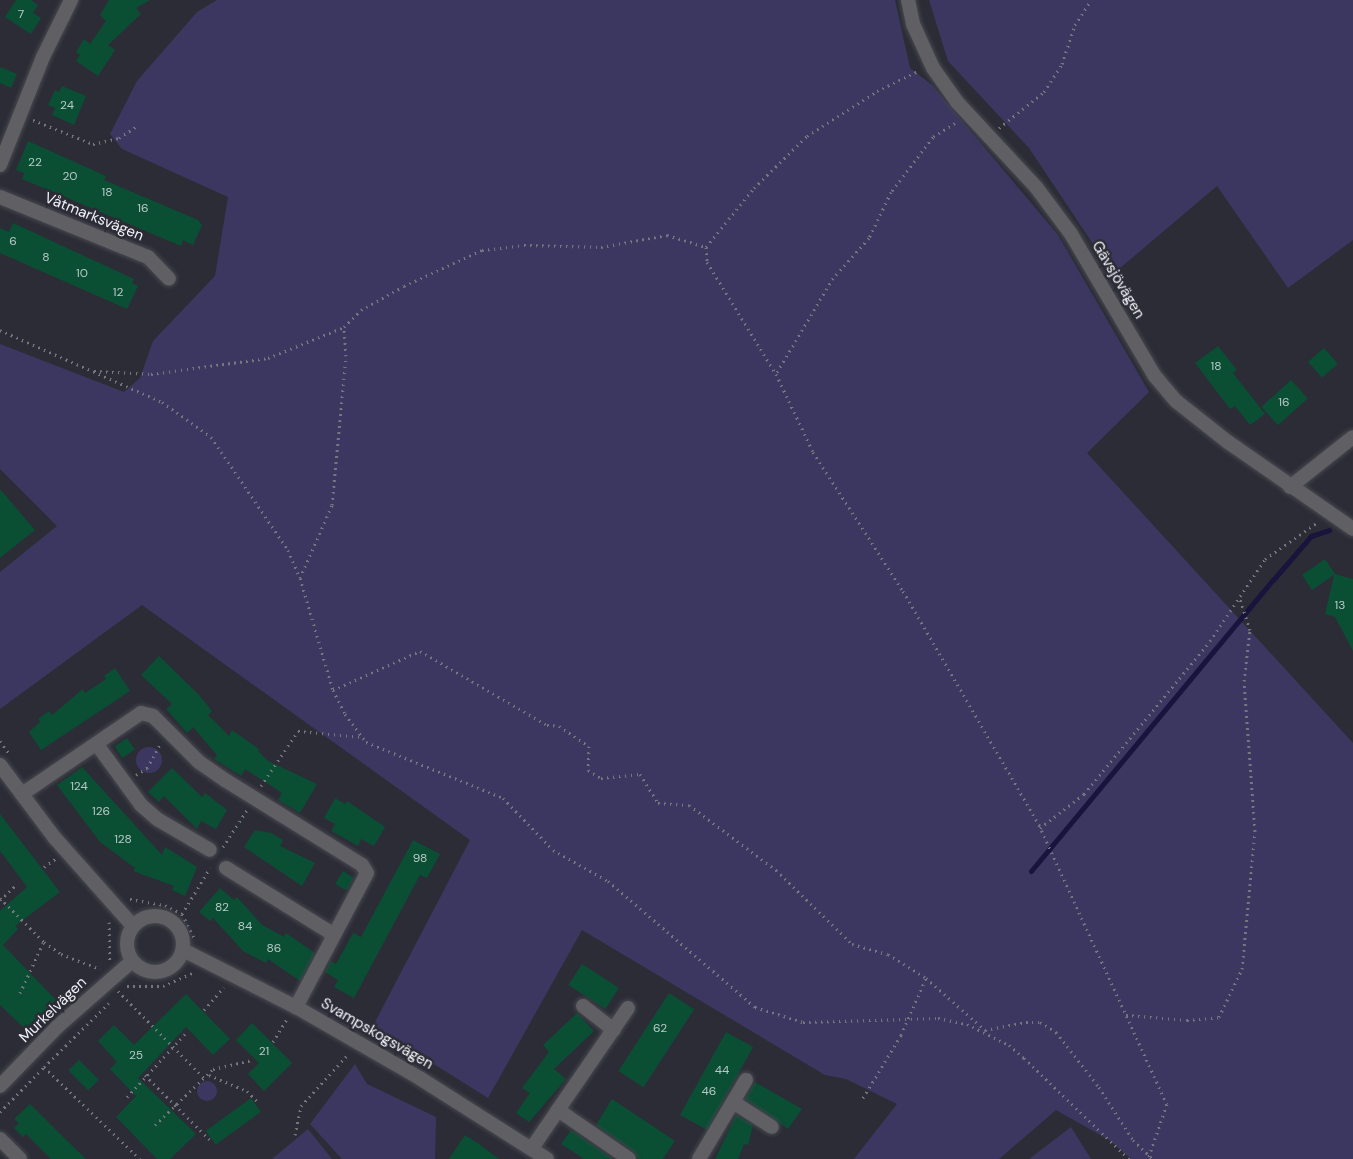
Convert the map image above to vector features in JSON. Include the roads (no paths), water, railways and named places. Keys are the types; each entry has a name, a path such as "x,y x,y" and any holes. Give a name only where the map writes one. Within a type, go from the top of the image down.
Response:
{"street":[{"path":"0,165 71,0"},
{"name":"Gävsjövägen","path":"909,0 913,24 932,64 975,120 990,135 1071,234 1154,375 1176,401 1353,530"},
{"name":"Våtmarksvägen","path":"0,197 148,257 169,279"},
{"path":"1290,486 1353,437"},
{"path":"22,794 98,746 141,713 153,716 170,734 225,780 362,865 367,873 292,1011"},
{"path":"98,746 126,784 157,819 210,850"},
{"path":"0,765 133,926"},
{"path":"226,868 333,934"},
{"path":"152,916 164,917 179,929 183,950 175,964 158,972 140,968 132,961 127,942 133,926 152,916"},
{"name":"Svampskogsvägen","path":"183,950 292,1011 358,1043 547,1159"},
{"name":"Murkelvägen","path":"0,1086 106,976 132,961"},
{"path":"584,1006 614,1030"},
{"path":"532,1148 628,1008"},
{"path":"699,1159 746,1080"},
{"path":"733,1102 772,1127"},
{"path":"558,1110 628,1159"},
{"path":"0,1139 20,1159"}],"waterway":[{"path":"1031,871 1311,536 1329,530"}]}
